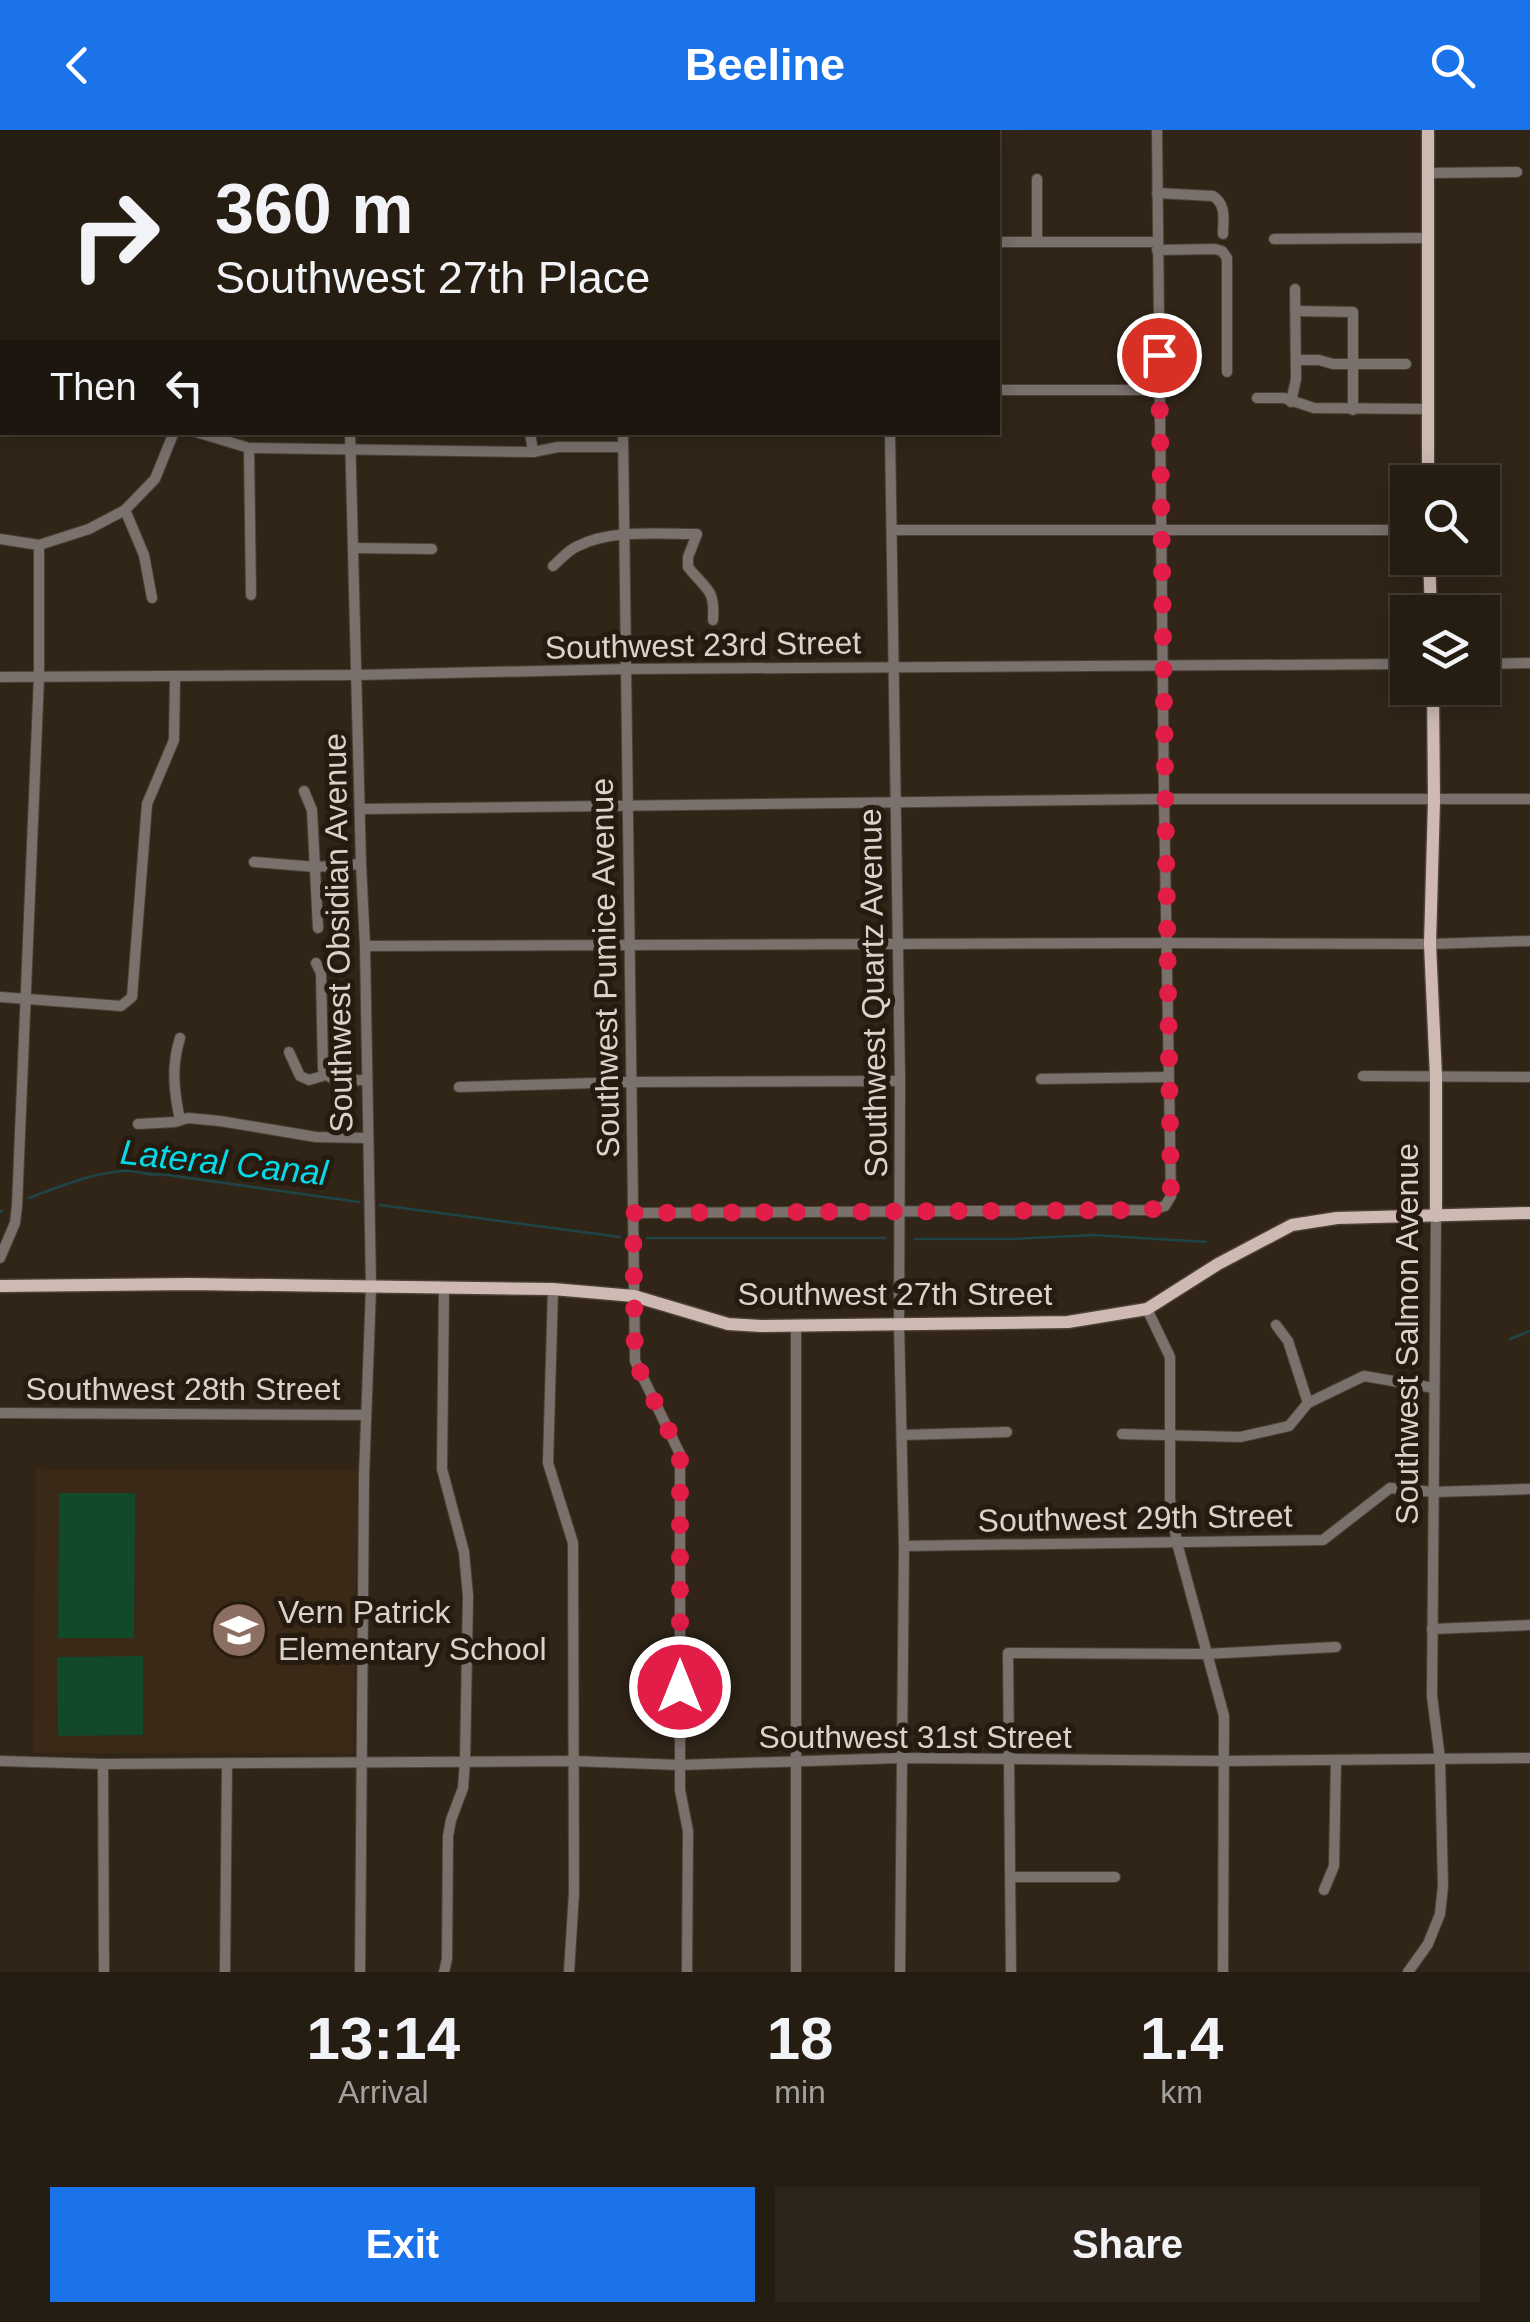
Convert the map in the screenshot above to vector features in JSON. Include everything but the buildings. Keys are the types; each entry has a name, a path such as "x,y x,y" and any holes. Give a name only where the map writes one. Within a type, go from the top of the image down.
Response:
{"main road":[{"path":"1428,130 1428,465"},
{"name":"Southwest Salmon Avenue","path":"1434,705 1430,944 1436,1077 1436,1216"},
{"name":"Southwest 27th Street","path":"0,1286 191,1284 553,1289 634,1296 728,1324 1068,1322 1147,1309 1218,1264 1292,1225 1336,1218 1530,1212"}],"street":[{"path":"633,1213 1150,1210 1165,1206 1171,1196 1158,130"},
{"path":"1428,173 1517,172"},
{"path":"1037,179 1037,242"},
{"path":"1157,194 1214,196 1223,205 1223,234"},
{"path":"1274,239 1427,238"},
{"path":"1000,242 1157,246 1222,252 1227,258 1226,372"},
{"path":"1291,402 1296,379 1296,289"},
{"path":"1296,312 1353,312 1354,410"},
{"path":"1296,360 1406,364"},
{"path":"1000,390 1160,390"},
{"path":"1257,398 1284,398 1314,408 1428,410"},
{"path":"0,540 39,546 89,529 125,510 154,479 173,435"},
{"path":"206,435 249,448 533,452 558,447 623,447"},
{"name":"Southwest Obsidian Avenue","path":"350,435 371,1288 365,1414 360,1972"},
{"path":"530,435 533,452"},
{"name":"Southwest Pumice Avenue","path":"623,435 635,1361 680,1454 680,1790 688,1831 687,1972"},
{"name":"Southwest Quartz Avenue","path":"890,435 904,1546 900,1972"},
{"path":"249,448 251,595"},
{"path":"125,510 144,555 152,598"},
{"path":"892,530 1390,530"},
{"path":"553,566 574,547 596,539 697,534 688,568 714,600 712,620"},
{"path":"0,1258 15,1223 17,1206 39,677 39,546"},
{"path":"354,548 432,549"},
{"path":"1500,664 1530,663"},
{"name":"Southwest 23rd Street","path":"0,677 1390,664"},
{"path":"0,997 120,1006 132,998 147,804 174,740 174,677"},
{"path":"304,791 312,810 318,928"},
{"path":"360,810 1164,799 1530,799"},
{"path":"254,862 316,867 360,864"},
{"path":"365,946 1530,941"},
{"path":"316,963 321,973 326,1076"},
{"path":"180,1038 174,1074 180,1120"},
{"path":"289,1052 300,1076 309,1080 326,1076 334,1080 367,1080"},
{"path":"1364,1076 1530,1076"},
{"path":"1041,1079 1168,1077"},
{"path":"460,1087 900,1081"},
{"path":"138,1124 188,1118 316,1136 368,1138"},
{"name":"Southwest Salmon Avenue","path":"1408,1972 1428,1944 1440,1914 1443,1886 1440,1759 1432,1696 1436,1216"},
{"path":"444,1288 442,1469 464,1552 468,1596 466,1762 464,1788 448,1836 444,1972"},
{"path":"553,1289 548,1463 573,1542 574,1893 569,1972"},
{"path":"1147,1309 1170,1357 1170,1499 1177,1542 1224,1716 1224,1972"},
{"path":"796,1325 796,1972"},
{"path":"1276,1325 1288,1341 1308,1403"},
{"path":"1122,1434 1240,1437 1290,1426 1308,1403 1364,1376 1434,1388"},
{"name":"Southwest 28th Street","path":"0,1412 365,1414"},
{"path":"902,1436 1007,1432"},
{"name":"Southwest 29th Street","path":"904,1546 1322,1540 1390,1488 1434,1492 1530,1489"},
{"path":"1432,1629 1530,1625"},
{"path":"1010,1972 1008,1652 1206,1654 1336,1647"},
{"name":"Southwest 31st Street","path":"0,1761 573,1761 680,1765 900,1758 1223,1761 1530,1758"},
{"path":"1324,1890 1334,1866 1336,1760"},
{"path":"103,1764 104,1972"},
{"path":"224,1972 227,1764"},
{"path":"1011,1877 1116,1877"}],"shaded area":[{"path":"36,1469 358,1470 353,1754 33,1753"}],"green space":[{"path":"59,1493 135,1493 134,1638 58,1638"},
{"path":"143,1656 143,1735 58,1736 57,1657"}],"waterway":[{"name":"Lateral Canal","path":"29,1198 86,1178 127,1171 359,1202"},
{"name":"Lateral Canal","path":"380,1205 620,1237"},
{"name":"Lateral Canal","path":"915,1239 1094,1235 1206,1242"},
{"name":"Lateral Canal","path":"647,1238 885,1238"},
{"path":"1510,1339 1530,1331"}],"place":[{"name":"Vern Patrick Elementary School","path":"239,1630"}],"route":[{"path":"680,1687 680,1454 635,1361 633,1213 1150,1210 1165,1206 1171,1196 1159,355"}]}
